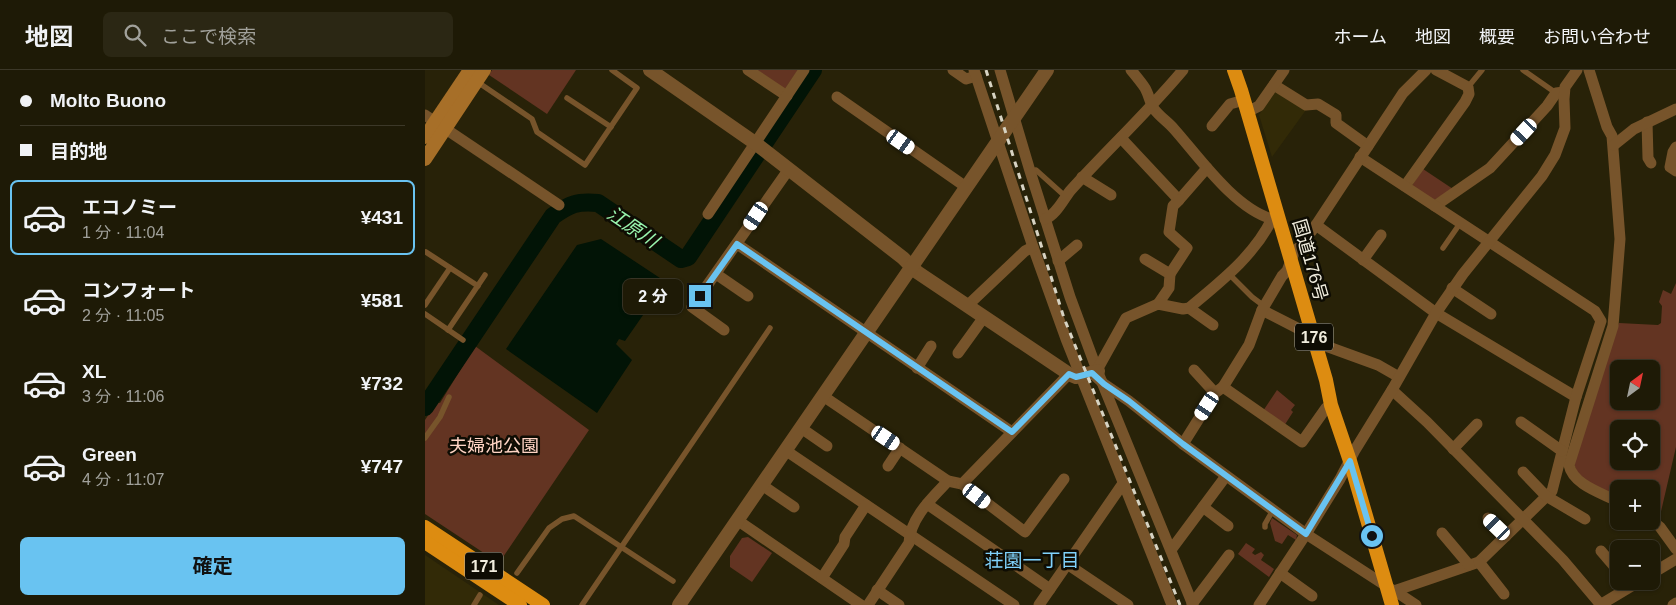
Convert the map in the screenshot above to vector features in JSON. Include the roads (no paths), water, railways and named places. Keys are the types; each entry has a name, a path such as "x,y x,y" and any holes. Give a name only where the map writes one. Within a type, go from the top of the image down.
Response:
{"highway":[{"name":"国道176号","path":"1234,70 1246,106 1275,218 1291,261 1314,339 1331,405 1392,589 1392,605"},
{"name":"171","path":"425,527 543,605"},
{"name":"171","path":"425,542 520,605"}],"main road":[{"path":"425,137 470,70"},
{"path":"425,158 435,122 484,70"}],"street":[{"path":"649,70 760,147 911,266 967,306 1090,375 1129,401 1183,444 1306,534 1416,605"},
{"path":"748,70 787,96"},
{"path":"708,214 760,147 787,96 804,70"},
{"path":"953,70 966,79 975,73 1033,247 1171,550 1193,604"},
{"path":"1000,70 1058,261 1090,375 1124,482 1172,605"},
{"path":"679,605 1047,70"},
{"path":"1131,70 1145,88 1155,110 1227,190 1265,217 1275,218"},
{"path":"1045,219 1050,217 1082,177 1121,138 1183,70"},
{"path":"1212,126 1230,104 1259,106 1284,70"},
{"path":"1183,444 1249,345 1263,308 1287,271 1295,250 1300,247 1316,225 1403,93 1427,70"},
{"path":"1405,186 1469,94 1467,87 1436,70"},
{"path":"1435,206 1490,168 1560,93 1577,70"},
{"path":"1589,70 1614,145 1620,239 1613,326 1569,465 1576,479 1610,497"},
{"path":"1274,85 1305,105 1319,104 1330,111 1336,115 1336,123 1368,146"},
{"path":"1263,603 1350,461 1435,313 1452,288 1537,182 1555,155 1565,128 1560,93"},
{"path":"837,97 966,187"},
{"path":"1614,145 1634,129 1676,109"},
{"path":"435,122 559,205"},
{"path":"1647,122 1648,158 1651,163"},
{"path":"1121,138 1179,200"},
{"path":"1676,147 1670,167 1676,171"},
{"path":"1361,157 1595,311 1601,321 1576,397 1549,493"},
{"path":"1165,302 1170,274 1187,248 1169,232 1173,206 1207,168"},
{"path":"724,330 692,307 789,169"},
{"path":"1082,177 1111,195"},
{"path":"1189,308 1229,274 1249,253 1275,218"},
{"path":"1316,225 1435,313 1576,397"},
{"path":"1363,260 1381,235"},
{"path":"737,244 1012,432"},
{"path":"1058,261 1077,245"},
{"path":"967,306 1025,251 1033,247"},
{"path":"1145,259 1170,274"},
{"path":"716,274 748,296"},
{"path":"1452,288 1491,314"},
{"path":"961,484 1012,432 1090,375 1126,318 1165,302 1189,308 1213,325"},
{"path":"1593,347 1599,340 1608,313 1614,304"},
{"path":"1263,308 1323,345 1378,364 1399,377"},
{"path":"958,353 984,317"},
{"path":"917,368 931,346"},
{"path":"1194,370 1219,390 1302,442 1326,408 1331,405"},
{"path":"1391,390 1427,422 1563,560 1600,605 1622,590"},
{"path":"823,396 948,481 961,484 1025,532 1064,479"},
{"path":"1521,422 1562,451"},
{"path":"1453,449 1477,424"},
{"path":"801,428 827,446"},
{"path":"888,466 900,448"},
{"path":"785,450 1014,605"},
{"path":"1392,589 1402,588 1474,563 1507,536 1557,487 1570,470"},
{"path":"1523,472 1585,519"},
{"path":"1171,550 1226,476"},
{"path":"868,605 909,543 909,534 927,504 948,481"},
{"path":"1039,605 1124,482"},
{"path":"761,485 793,507"},
{"path":"927,504 1050,588"},
{"path":"822,578 866,505"},
{"path":"1203,507 1228,526"},
{"path":"1489,518 1507,536"},
{"path":"737,520 861,605"},
{"path":"1660,527 1676,549"},
{"path":"1442,532 1504,594"},
{"path":"1601,551 1610,562"},
{"path":"1193,604 1229,555"},
{"path":"1660,567 1676,560"},
{"path":"1067,564 1128,605"},
{"path":"1280,573 1312,596"},
{"path":"877,590 899,605"}],"lane":[{"path":"1467,87 1482,70"},
{"path":"1523,70 1560,93"},
{"path":"482,85 532,119 537,132 585,165 637,88 614,71"},
{"path":"567,98 611,127"},
{"path":"1030,171 1036,170 1065,196"},
{"path":"1443,248 1461,222"},
{"path":"426,252 478,286"},
{"path":"425,305 451,268"},
{"path":"1229,274 1263,308"},
{"path":"448,330 485,275"},
{"path":"425,314 463,340"},
{"path":"582,605 770,328"},
{"path":"425,438 440,416 449,397"},
{"path":"1265,527 1273,510"},
{"path":"517,573 549,528 562,519 574,516 673,581"},
{"path":"474,605 480,596"}],"waterway":[{"name":"江原川","path":"425,407 553,216 574,204 585,202 598,203 681,259 688,257 813,70"}],"railway":[{"path":"986,70 1064,318 1180,605"}],"district":[{"name":"荘園一丁目","path":"1032,560"}],"park label":[{"name":"夫婦池公園","path":"494,446"}]}
